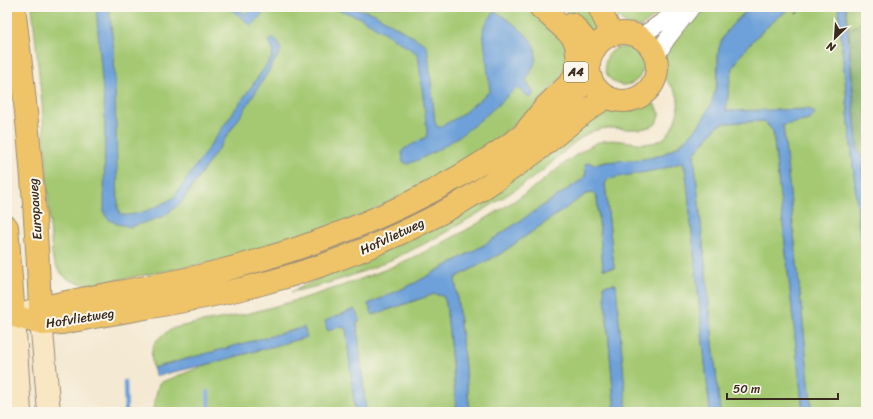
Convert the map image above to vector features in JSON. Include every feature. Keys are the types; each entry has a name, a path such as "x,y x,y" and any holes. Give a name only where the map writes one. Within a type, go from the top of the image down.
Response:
{"main road":[{"name":"Europaweg","path":"14,7 27,112 37,221 41,316 49,412"},
{"name":"A4","path":"525,132 545,107 573,80 578,62 576,44 572,36 540,7"},
{"name":"A4","path":"554,7 572,24 594,50"},
{"path":"599,7 612,35"},
{"path":"629,34 640,37 650,46 656,57 657,74 652,85 644,94 629,100 617,100 607,96 596,87 591,78 590,64 594,50 602,41 612,35 629,34"},
{"name":"Hofvlietweg","path":"14,316 41,316 270,258 337,235 388,214 452,180 525,132 548,116 591,78"},
{"name":"Hofvlietweg","path":"41,316 62,323 233,291 278,280 361,251 425,222 488,185 537,151 590,107 607,96"},
{"path":"7,227 20,412"}],"street":[{"path":"640,37 683,7"},
{"path":"656,57 667,39 692,7"}],"path":[{"path":"791,7 796,13"}],"green space":[{"path":"32,7 534,7 564,34 570,68 535,107 494,142 437,178 367,213 267,250 195,266 94,284 86,284 73,281 62,275 52,255 42,103"},
{"path":"562,7 591,7 603,32 595,38"},
{"path":"612,7 669,7 640,27 623,22 619,19"},
{"path":"705,7 751,7 732,25 721,42 718,52 716,92 702,122 692,134 667,152 645,160 610,162 594,166 588,171 583,179 484,245 413,284 368,304 373,315 434,294 443,296 446,303 457,412 366,412 357,324 360,319 327,330 340,327 346,328 355,412 152,412 159,383 209,364 306,337 304,328 153,368 152,348 154,344 162,335 174,328 246,314 298,300 376,273 426,252 505,207 536,186 570,159 592,145 601,141 611,140 649,143 657,142 665,137 669,133 674,123 678,111 678,100 676,93 664,75 663,57 668,44 677,33"},
{"path":"792,7 838,7 860,238 866,279 866,412 812,412 783,125 810,120 726,111 732,70 739,58 760,34"},
{"path":"846,7 866,7 866,19 849,30"},
{"path":"866,19 866,199 862,170 864,162 857,148 849,30"},
{"path":"620,47 628,47 638,52 642,59 642,73 638,80 628,85 620,85 610,80 608,77 605,70 605,62 610,52 613,50"},
{"path":"646,100 652,101 660,113 656,124 640,129 607,128 591,132 567,148 539,174 475,215 416,248 355,274 323,285 291,292 320,278 321,271 610,105 632,105"},
{"path":"764,121 773,131 803,412 720,412 694,154 717,126 725,123"},
{"path":"683,162 686,173 710,412 627,412 615,284 604,285 615,412 470,412 455,278 500,254 586,194 593,193 597,196 603,269 614,268 605,183 608,178 662,169"}],"water":[{"path":"96,7 109,7 114,50 118,208 120,214 132,215 139,213 163,204 174,197 272,57 273,51 269,41 274,38 279,44 281,51 242,114 181,203 164,216 131,227 117,224 108,219 104,213 105,117"},
{"path":"228,7 237,7 245,14 254,7 268,7 252,26"},
{"path":"329,7 351,7 373,13 425,44 428,51 435,122 438,128 460,116 490,91 483,31 484,26 494,12 515,25 533,44 536,57 535,64 526,80 534,94 530,98 516,88 479,121 452,141 423,158 408,164 403,162 402,153 404,149 426,137 427,131 418,54 359,17"},
{"path":"751,7 792,7 760,34 739,58 732,70 726,111 809,109 815,113 810,120 783,125 812,412 803,412 773,131 764,121 725,123 717,126 694,154 720,412 710,412 686,173 683,162 662,169 608,179 605,184 614,268 603,269 597,197 593,193 586,194 500,254 455,278 470,412 457,412 446,303 443,296 434,294 373,315 368,304 413,284 484,245 583,179 586,173 585,164 589,162 594,165 613,161 649,158 659,156 677,147 699,125 710,106 716,87 719,48 724,36 732,25"},
{"path":"838,7 846,7 857,148 864,162 862,170 866,199 866,279 860,238"},
{"path":"616,284 627,412 615,412 604,285"},
{"path":"354,309 360,319 357,324 366,412 355,412 346,328 340,327 327,331 325,321"},
{"path":"304,327 307,337 209,364 156,376 153,368"}],"waterway":[{"path":"125,382 126,412"},
{"path":"208,392 209,412"}]}
